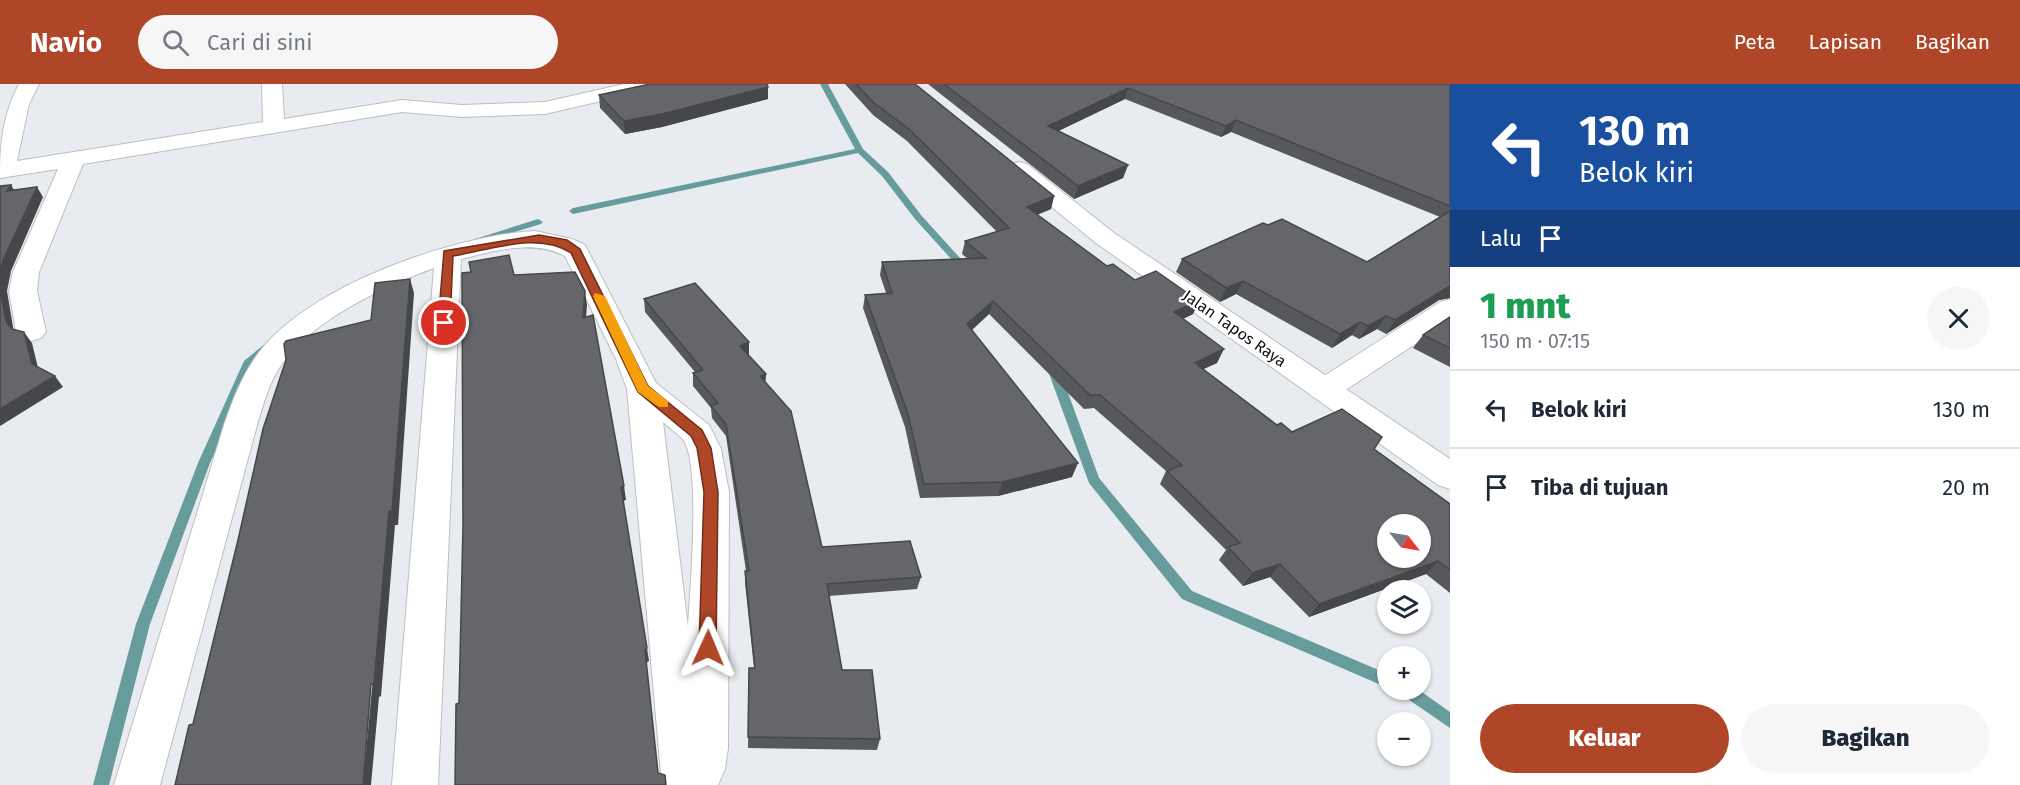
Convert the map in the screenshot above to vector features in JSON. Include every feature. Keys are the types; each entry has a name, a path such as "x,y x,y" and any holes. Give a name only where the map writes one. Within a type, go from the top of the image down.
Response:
{"street":[{"path":"29,84 19,104 2,171 406,105 462,111 545,108 650,84"},
{"path":"272,84 274,127"},
{"name":"Jalan Tapos Raya","path":"997,152 1105,238 1450,476"},
{"path":"31,332 23,288 25,278 39,238 73,160"},
{"path":"137,785 235,449 256,384 270,358 312,320 347,298 448,254 539,238 563,242 576,251 643,388 685,785"},
{"path":"415,785 448,254"},
{"path":"1323,390 1450,308"},
{"path":"643,388 697,433 704,448 711,492 706,748 702,769 695,785"}],"building":[{"path":"650,84 767,84 768,87 662,114 624,121 599,95"},
{"path":"856,84 915,84 1054,196 1027,207 1107,266 1113,264 1135,280 1156,271 1199,301 1174,312 1224,349 1195,363 1277,425 1281,423 1292,432 1342,409 1382,437 1374,449 1450,504 1450,570 1438,561 1431,564 1431,514 1377,514 1377,568 1419,568 1385,580 1377,580 1377,583 1319,604 1280,564 1252,573 1228,547 1240,543 1167,471 1182,465 1100,395 1090,395 993,301 967,324 1078,463 1002,482 924,484 908,414 865,295 892,293 882,262 986,258 965,241 1009,228 909,129 874,103"},
{"path":"944,84 1450,84 1450,206 1236,120 1226,126 1128,88 1048,126 1128,165 1078,186"},
{"path":"11,185 7,191 37,187 3,260 0,275 0,186"},
{"path":"1450,211 1450,286 1395,320 1386,316 1368,326 1360,322 1340,334 1243,281 1226,288 1182,259 1263,223 1268,225 1282,219 1367,262"},
{"path":"509,255 514,275 575,272 585,291 583,318 593,315 624,486 621,487 647,648 645,650 658,773 665,775 666,785 455,785 463,525 462,273 471,272 469,262"},
{"path":"410,279 392,511 389,511 363,785 175,785 189,725 193,724 263,429 286,360 284,344 286,341 371,320 375,283"},
{"path":"695,283 749,342 740,346 766,374 760,376 791,411 822,547 910,541 921,577 827,584 842,670 872,670 880,739 748,737 749,668 755,668 745,571 749,571 726,424 711,406 718,403 693,373 703,370 644,299"},
{"path":"0,287 6,322 12,329 24,332 32,364 55,376 0,409"},
{"path":"1450,317 1450,348 1423,335"}],"waterway":[{"path":"824,84 860,150"},
{"path":"573,211 860,150"},
{"path":"860,150 885,174 918,217 966,270"},
{"path":"458,246 538,222"},
{"path":"101,785 143,624 204,463 250,361 270,345"},
{"path":"1053,368 1093,480 1187,595 1377,676"},
{"path":"1421,700 1450,721"}],"slow traffic":[{"path":"599,296 643,388 664,404"}],"route":[{"path":"444,323 448,254 526,238 563,242 576,251 631,359 643,388 697,433 704,448 711,492 708,648"}]}
